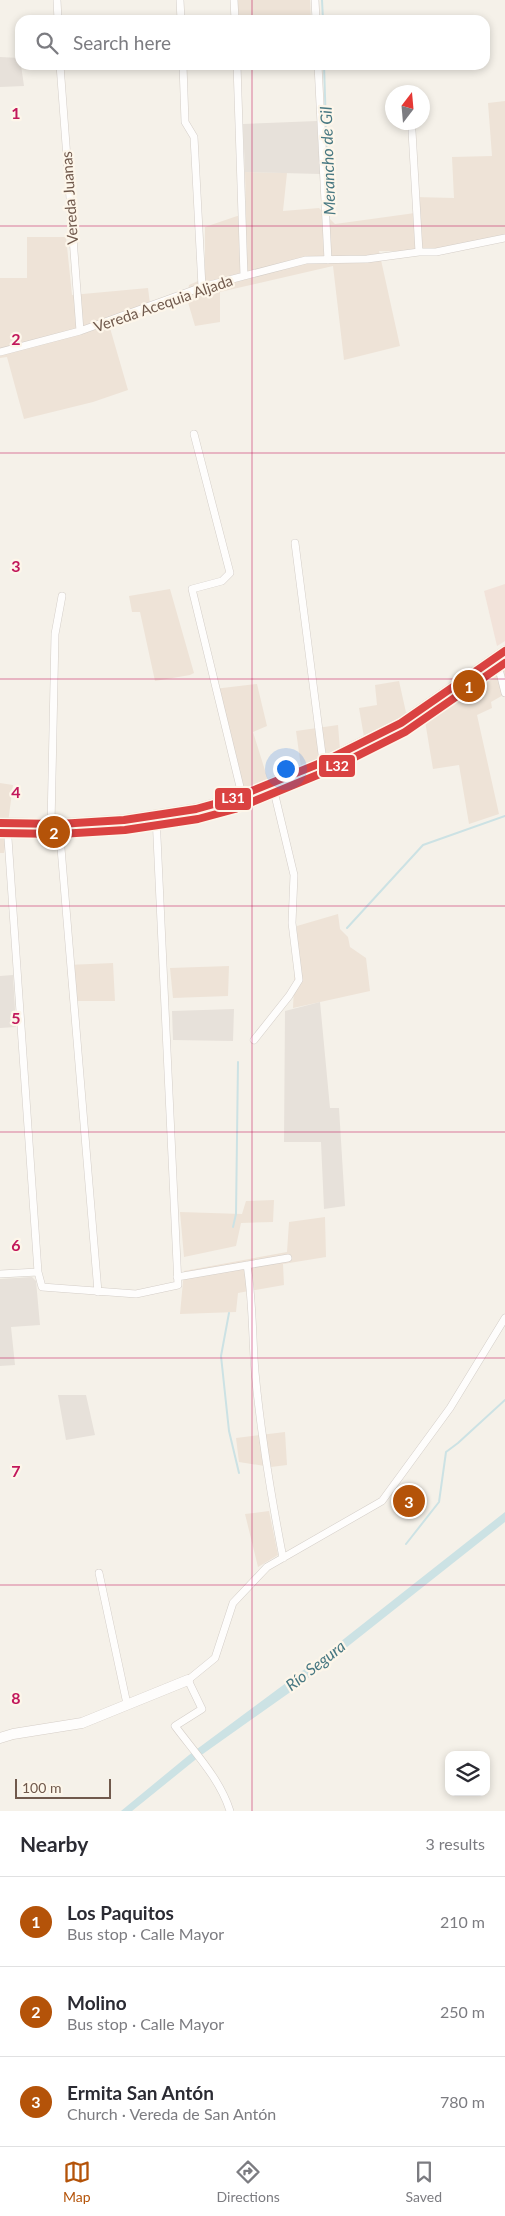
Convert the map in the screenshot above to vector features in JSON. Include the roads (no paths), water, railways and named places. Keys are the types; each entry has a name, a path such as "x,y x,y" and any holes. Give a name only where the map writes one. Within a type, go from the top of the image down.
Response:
{"main road":[{"path":"4,824 55,824 156,816 202,807 242,795 323,762 408,719 505,651"},
{"path":"0,1738 82,1722 188,1680"}],"street":[{"path":"57,0 58,15"},
{"path":"180,0 181,15"},
{"path":"234,0 235,15"},
{"path":"315,0 316,15"},
{"name":"Vereda Juanas","path":"60,70 80,331"},
{"path":"183,70 185,122 194,137 202,287"},
{"path":"237,70 244,276"},
{"path":"318,70 328,260"},
{"path":"412,131 419,252"},
{"name":"Vereda Acequia Aljada","path":"0,352 80,331 202,287 306,260 367,259 419,252 436,252 505,238"},
{"path":"194,434 230,573 222,581 192,588 242,795"},
{"path":"295,543 323,762"},
{"path":"62,596 55,634 55,824 98,1292"},
{"path":"496,658 505,694"},
{"path":"254,1040 289,996 299,980 292,923 294,874 272,783"},
{"path":"4,824 38,1272 42,1287 136,1294 178,1285 156,816"},
{"path":"177,1277 288,1258"},
{"path":"246,1265 250,1284 255,1372 266,1467 283,1558"},
{"path":"0,1274 38,1272"},
{"path":"230,1811 225,1795 218,1784 175,1726 202,1710 188,1680 214,1658 233,1603 267,1568 382,1501 450,1408 505,1318"},
{"path":"99,1573 126,1704"}],"water":[{"name":"Río Segura","path":"505,1512 505,1522 289,1693 200,1756 132,1811 121,1811 189,1755 321,1657"}],"waterway":[{"name":"Merancho de Gil","path":"322,0 323,15"},
{"name":"Merancho de Gil","path":"324,70 329,220"},
{"path":"347,928 423,845 505,816"},
{"path":"233,1227 236,1214 238,1062"},
{"path":"229,1313 221,1356 229,1431 239,1473"},
{"path":"406,1544 439,1502 446,1452 505,1400"}],"place":[{"name":"Los Paquitos","path":"469,686"},
{"name":"Molino","path":"54,832"},
{"name":"Ermita San Antón","path":"409,1501"}]}
